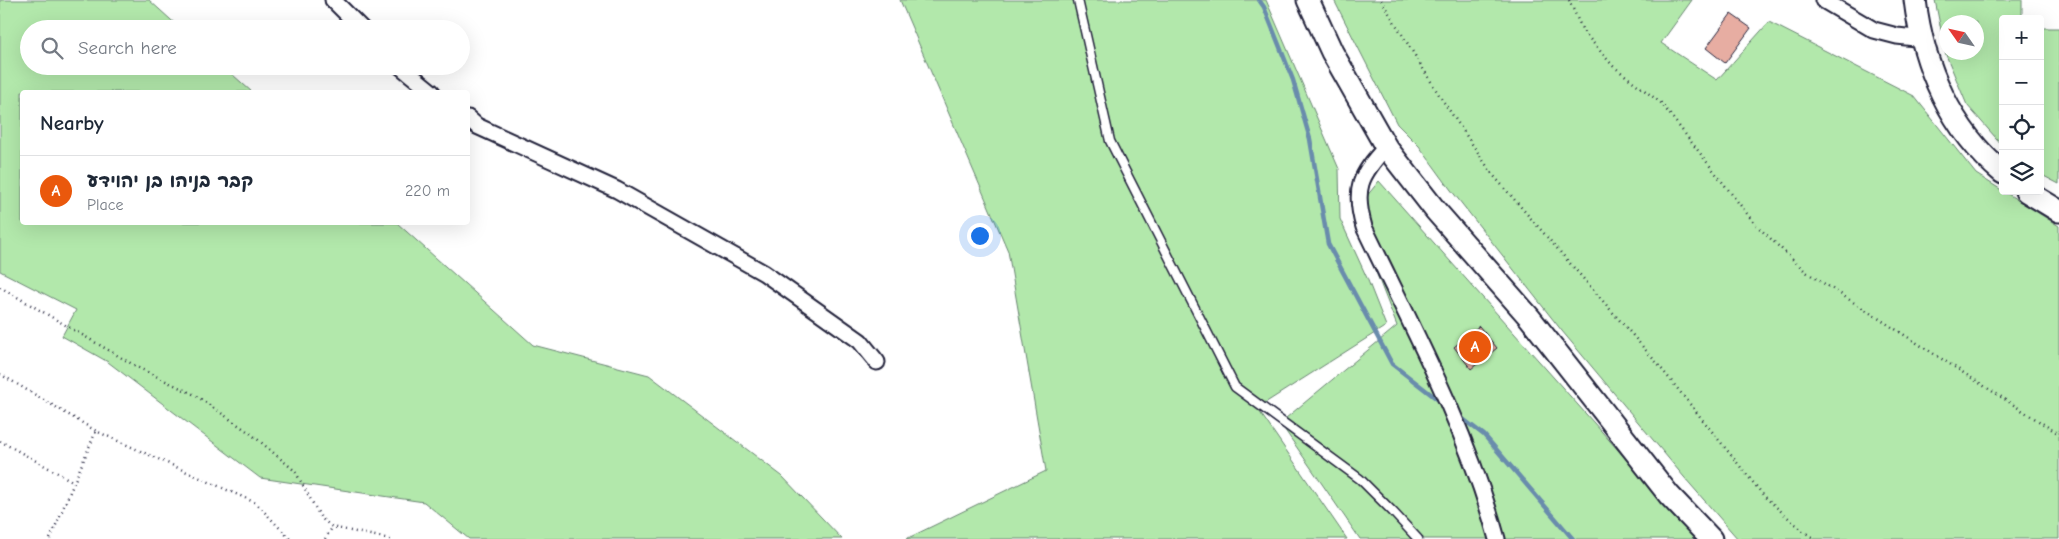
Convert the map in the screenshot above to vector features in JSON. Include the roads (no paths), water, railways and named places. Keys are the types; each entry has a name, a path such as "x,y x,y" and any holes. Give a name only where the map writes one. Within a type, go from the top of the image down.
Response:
{"main road":[{"path":"1308,0 1332,52 1386,147 1436,211 1530,318 1669,495 1712,539"},
{"path":"1915,0 1918,19 1940,90 1950,111 1967,137 1999,169"},
{"path":"2033,195 2059,211"}],"street":[{"path":"333,0 353,20"},
{"path":"1823,0 1874,30 1897,36 1924,39"},
{"path":"411,75 430,90"},
{"path":"470,120 477,126 617,190 764,273 860,341 877,362"},
{"path":"1386,147 1366,171 1359,188 1358,207 1362,220 1454,415 1497,539"}],"lane":[{"path":"1078,0 1110,141 1235,387 1360,479 1418,539"}],"waterway":[{"path":"1259,0 1264,7 1293,80 1310,139 1328,244 1392,364 1441,402"},
{"path":"1459,416 1484,435 1573,539"}],"place":[{"name":"קבר בניהו בן יהוידע","path":"1475,347"}]}
